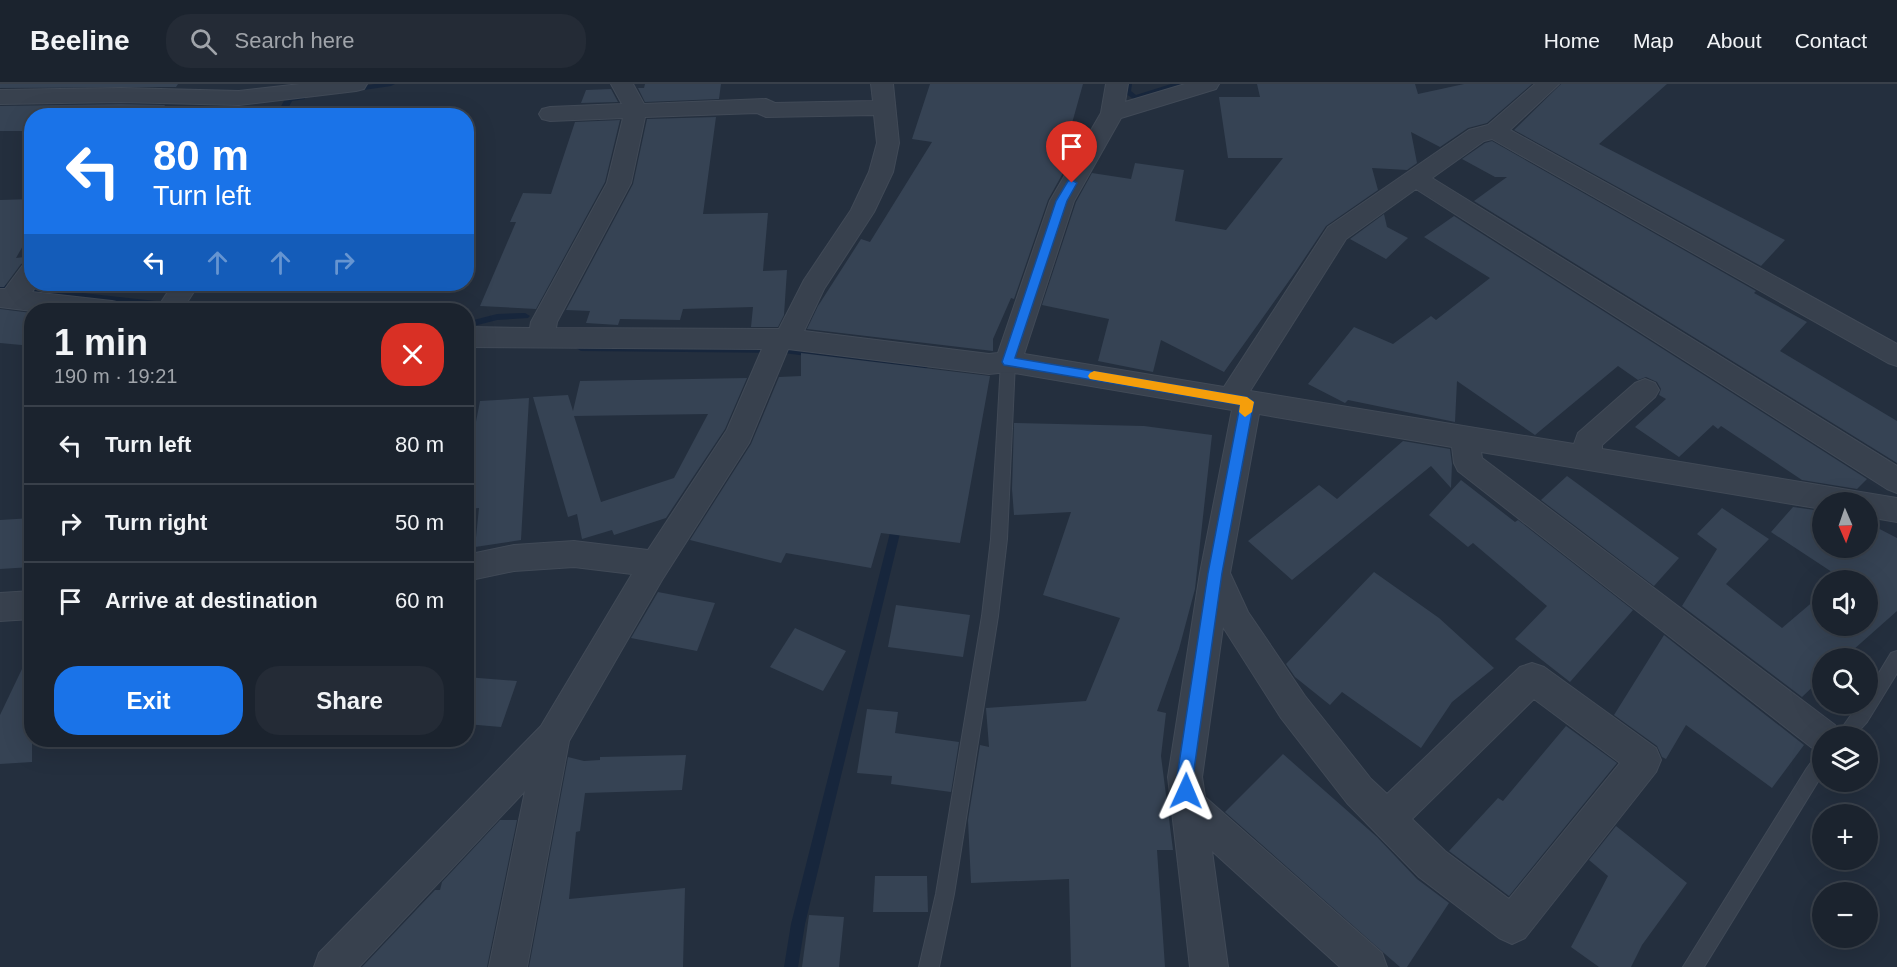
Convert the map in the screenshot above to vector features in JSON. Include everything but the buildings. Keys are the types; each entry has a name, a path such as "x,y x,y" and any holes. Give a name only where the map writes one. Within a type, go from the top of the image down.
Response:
{"street":[{"path":"0,97 121,95 206,98 285,94 356,84"},
{"path":"542,337 544,322 619,183 624,160 628,153 633,111 633,101 622,84"},
{"path":"333,967 553,738 656,564 739,435 779,344 873,191 881,172 888,144 882,84"},
{"path":"1008,362 1062,201 1112,113 1117,84"},
{"path":"1112,113 1208,84"},
{"path":"1209,967 1185,777 1239,400 1337,233 1477,135 1495,131 1548,84"},
{"path":"278,108 285,94"},
{"path":"114,108 121,95"},
{"path":"550,114 766,106 766,110 886,108"},
{"path":"1495,131 1897,357"},
{"path":"1416,178 1897,481"},
{"path":"26,291 80,303"},
{"path":"474,337 779,344 927,356 989,364 1008,362 1812,495"},
{"path":"1587,458 1588,441 1645,390"},
{"path":"1466,438 1468,463 1812,727"},
{"path":"1878,507 1897,510"},
{"path":"474,566 514,558 573,554 656,564"},
{"path":"1215,573 1236,621 1293,707 1359,791 1387,819 1432,864 1512,925 1644,760 1532,678 1387,819"},
{"path":"0,607 24,606"},
{"path":"508,967 553,738"},
{"path":"1188,805 1368,967"}],"lane":[{"path":"929,967 945,894 990,616 999,539 1008,362"},
{"path":"1852,726 1897,658"},
{"path":"1693,967 1812,776"}],"waterway":[{"path":"350,90 391,84"},
{"path":"1128,84 1127,92 1135,98 1179,84"},
{"path":"284,108 289,99 302,97"},
{"path":"0,287 24,290"},
{"path":"37,291 147,303"},
{"path":"474,323 497,317 525,316"},
{"path":"581,348 784,350 923,367"},
{"path":"791,967 798,924 898,521"}],"slow traffic":[{"path":"1094,376 1247,402 1245,412"}],"route":[{"path":"1072,183 1062,201 1008,362 1247,402 1215,573 1185,777 1186,791"}]}
